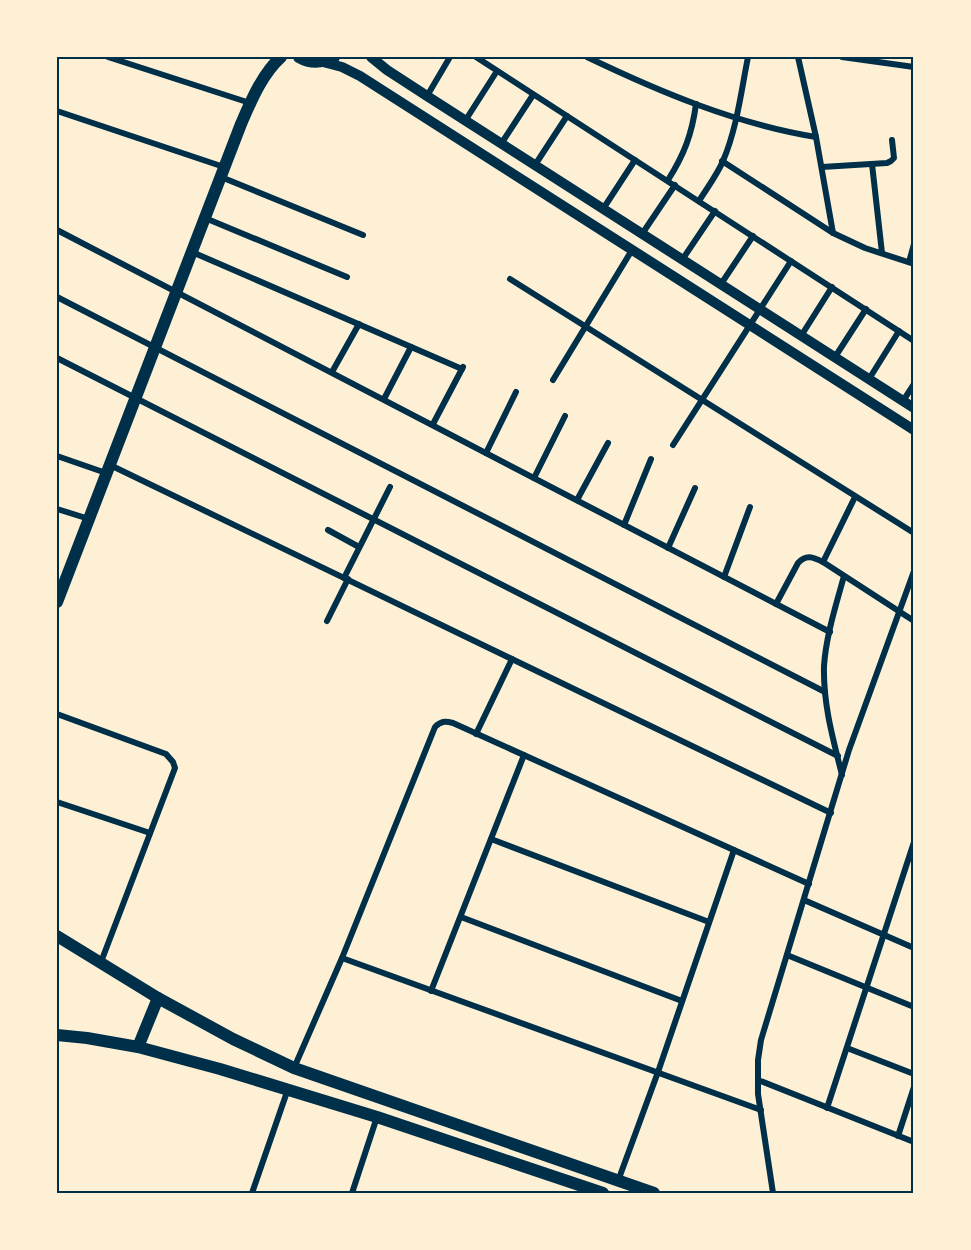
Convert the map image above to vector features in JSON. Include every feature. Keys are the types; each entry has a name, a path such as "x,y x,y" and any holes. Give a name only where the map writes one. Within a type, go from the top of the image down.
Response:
{"main road":[{"path":"300,57 314,62 328,59"},
{"path":"57,602 222,172 250,103 274,58"},
{"path":"57,936 158,998 232,1039 294,1068 654,1193"},
{"path":"138,1047 158,998"},
{"path":"57,1035 138,1047 220,1069 377,1117 603,1193"},
{"path":"520,1165 525,1149"}],"street":[{"path":"108,57 250,103"},
{"path":"371,57 465,121 914,408"},
{"path":"427,96 450,57"},
{"path":"476,57 914,341"},
{"path":"587,57 696,104 790,133 816,137"},
{"path":"699,201 722,161 736,117 748,57"},
{"path":"798,57 816,137 833,232"},
{"path":"842,57 914,67"},
{"path":"328,59 360,76 914,430"},
{"path":"465,121 497,71"},
{"path":"501,144 533,94"},
{"path":"668,180 687,144 696,104"},
{"path":"57,111 222,172 363,235"},
{"path":"532,187 539,168 567,116"},
{"path":"822,167 891,161 894,158 892,140"},
{"path":"603,209 635,160"},
{"path":"722,161 833,232 865,248 911,263 914,244"},
{"path":"872,164 882,253"},
{"path":"642,234 675,185"},
{"path":"682,260 715,211"},
{"path":"205,218 347,276"},
{"path":"57,230 830,632"},
{"path":"721,285 753,236"},
{"path":"553,380 632,250"},
{"path":"192,252 463,368 432,424"},
{"path":"673,445 791,261"},
{"path":"510,279 914,533"},
{"path":"801,336 832,287"},
{"path":"57,297 825,692"},
{"path":"835,357 866,309"},
{"path":"332,372 358,324"},
{"path":"869,379 899,331"},
{"path":"384,399 411,347"},
{"path":"57,358 838,756"},
{"path":"903,401 914,384"},
{"path":"486,453 516,392"},
{"path":"534,478 565,416"},
{"path":"577,500 608,443"},
{"path":"57,456 108,469 346,578 831,813"},
{"path":"624,525 651,459"},
{"path":"327,621 359,547 390,487"},
{"path":"668,548 695,488"},
{"path":"823,562 855,496"},
{"path":"724,577 750,507"},
{"path":"57,509 89,519"},
{"path":"328,530 359,547"},
{"path":"776,604 802,560 812,557 914,621"},
{"path":"773,1193 758,1080 761,1040 849,750 914,571"},
{"path":"842,775 827,712 824,664 844,576"},
{"path":"476,734 512,659"},
{"path":"57,714 166,754 175,768 100,963"},
{"path":"294,1068 342,958 435,727 440,723 446,721 453,723 809,884"},
{"path":"431,991 524,755"},
{"path":"57,802 150,833"},
{"path":"491,839 709,922"},
{"path":"827,1108 914,842"},
{"path":"618,1181 734,850"},
{"path":"804,900 914,948"},
{"path":"460,917 682,1001"},
{"path":"787,955 914,1007"},
{"path":"342,958 761,1110"},
{"path":"847,1048 914,1074"},
{"path":"758,1080 914,1142"},
{"path":"898,1136 914,1087"},
{"path":"252,1193 288,1089"},
{"path":"352,1193 377,1117"}]}
